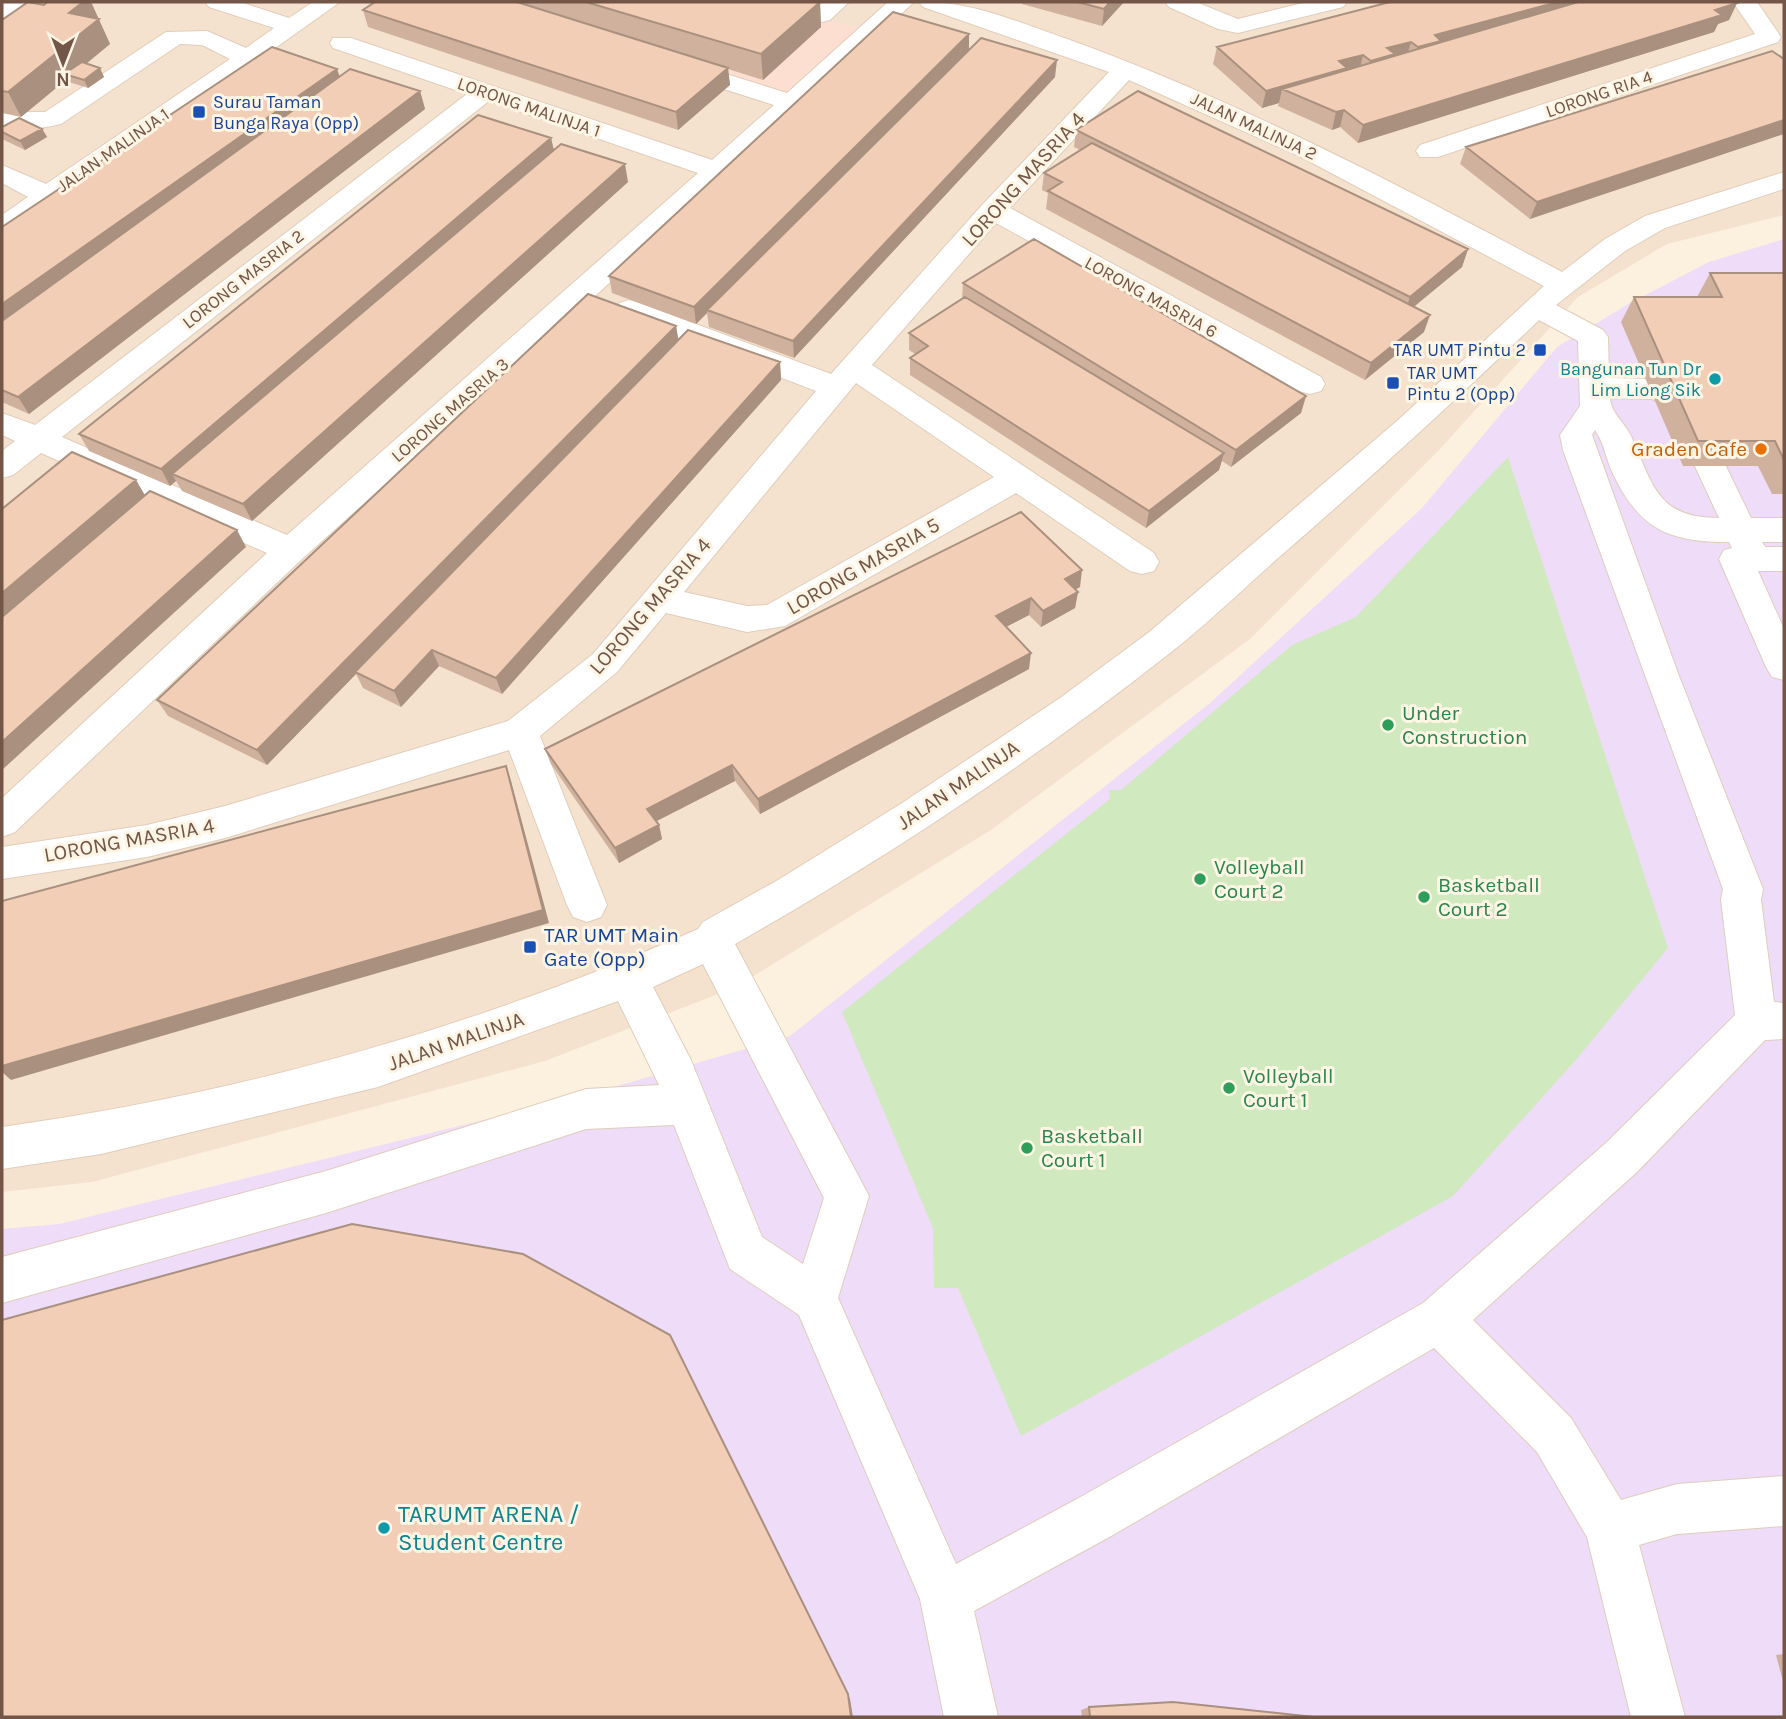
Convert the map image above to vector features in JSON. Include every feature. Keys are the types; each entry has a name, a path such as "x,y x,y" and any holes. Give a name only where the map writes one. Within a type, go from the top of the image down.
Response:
{"street":[{"path":"2,11 22,2"},
{"path":"217,2 291,26"},
{"name":"JALAN MALINJA 1","path":"2,228 328,2"},
{"path":"777,2 822,15 837,2"},
{"name":"LORONG MASRIA 3","path":"2,821 291,550 583,292 902,2"},
{"name":"JALAN MALINJA 2","path":"931,2 1125,69 1223,111 1346,169 1550,295 1593,337 1595,397"},
{"path":"1177,2 1226,24 1238,26 1335,2"},
{"name":"LORONG RIA 4","path":"1429,151 1769,37 1745,2"},
{"path":"2,120 23,122 52,119 175,37 207,38 246,57"},
{"name":"LORONG MALINJA 1","path":"342,43 715,170"},
{"path":"658,61 791,102"},
{"name":"LORONG MASRIA 4","path":"2,863 147,841 225,822 520,732 605,663 846,377 993,210 1125,69"},
{"name":"LORONG MASRIA 2","path":"2,467 485,92"},
{"path":"1223,111 1263,99"},
{"path":"2,173 48,196"},
{"name":"JALAN MALINJA","path":"2,1149 102,1134 377,1068 628,979 712,941 717,934 792,892 912,816 1073,708 1160,642 1408,428 1550,295 1615,245 1655,222 1784,180"},
{"name":"LORONG MASRIA 6","path":"993,210 1310,384"},
{"path":"583,292 846,377 1017,478 1142,562"},
{"path":"1595,397 1656,389 1679,399 1759,549"},
{"path":"1595,397 1615,435 1629,475 1656,514 1693,530 1759,549"},
{"path":"945,1598 1096,1517 1438,1319 1622,1157 1770,1021 1741,900 1743,889 1656,663 1579,450 1576,435 1595,397"},
{"path":"2,423 291,550"},
{"name":"LORONG MASRIA 5","path":"659,599 747,619 773,617 1017,478"},
{"path":"1784,530 1759,549 1736,559 1784,667"},
{"path":"520,732 587,905"},
{"path":"712,941 847,1196 815,1299"},
{"path":"628,979 670,1060 746,1253 815,1299 945,1598 971,1717"},
{"path":"2,1280 326,1192 586,1109 686,1104"},
{"path":"1438,1319 1554,1435 1610,1528 1658,1717"},
{"path":"1610,1528 1677,1509 1784,1501"}],"shaded area":[{"path":"2,2 1784,2 1784,215 1667,244 1578,297 1439,450 1250,639 991,830 734,988 545,1061 92,1182 2,1192"},
{"path":"487,2 767,2 858,28 787,95"},
{"path":"1784,239 1784,1717 2,1717 2,1229 59,1224 590,1094 790,1036 1210,703 1422,508 1557,347 1630,303 1709,262"}],"green space":[{"path":"1508,457 1668,948 1575,1061 1453,1196 1021,1436 958,1288 934,1288 933,1228 842,1012 1110,799 1109,790 1121,790 1292,645 1356,617"}],"building":[{"path":"28,2 44,5 47,2 83,2 69,13 99,19 8,92 2,91 2,20"},
{"path":"375,2 517,2 728,68 676,112 363,10"},
{"path":"586,2 820,2 761,54"},
{"path":"1077,2 1110,2 1104,9"},
{"path":"1390,2 1558,2 1435,35 1441,41 1418,47 1411,42 1387,48 1395,54 1371,61 1363,55 1339,61 1347,68 1266,91 1217,47"},
{"path":"1578,2 1737,3 1715,10 1722,15 1363,125 1344,110 1336,112 1282,89"},
{"path":"893,12 969,34 694,307 609,276"},
{"path":"981,38 1057,60 793,341 707,310"},
{"path":"272,47 337,69 2,304 2,227"},
{"path":"1772,51 1784,59 1784,120 1537,202 1466,147"},
{"path":"82,62 100,68 84,80 64,74"},
{"path":"350,69 420,91 18,397 2,390 2,321"},
{"path":"1138,91 1468,249 1410,297 1076,130"},
{"path":"478,115 551,138 161,469 79,434"},
{"path":"19,118 42,129 20,141 2,132 2,127"},
{"path":"1092,143 1430,315 1371,363 1048,191 1062,182 1044,173"},
{"path":"561,144 625,164 243,504 172,474"},
{"path":"1034,239 1306,396 1236,450 963,283"},
{"name":"Bangunan Tun Dr Lim Liong Sik","path":"1710,273 1784,273 1784,460 1775,441 1698,441 1634,297 1722,297"},
{"path":"588,294 676,326 257,750 157,700"},
{"path":"965,297 1224,453 1149,511 910,358 928,346 909,333"},
{"path":"688,330 780,362 496,678 432,650 394,691 355,672"},
{"path":"72,452 136,480 2,593 2,509"},
{"path":"150,491 237,530 2,742 2,617"},
{"path":"1021,512 1082,570 1065,579 1078,592 1043,611 1031,598 996,616 1031,653 758,799 732,765 647,809 659,825 615,848 545,749"},
{"path":"506,766 543,910 2,1066 2,901"},
{"name":"TARUMT ARENA / Student Centre","path":"352,1224 523,1254 670,1335 848,1694 851,1717 2,1717 2,1320"},
{"path":"1173,1702 1314,1717 1090,1717 1089,1707"}],"place":[{"name":"Surau Taman Bunga Raya (Opp)","path":"199,112"},
{"name":"TAR UMT Pintu 2","path":"1540,350"},
{"name":"Bangunan Tun Dr Lim Liong Sik","path":"1715,379"},
{"name":"TAR UMT Pintu 2 (Opp)","path":"1393,383"},
{"name":"Graden Cafe","path":"1761,449"},
{"name":"Under Construction","path":"1388,725"},
{"name":"Volleyball Court 2","path":"1200,879"},
{"name":"Basketball Court 2","path":"1424,897"},
{"name":"TAR UMT Main Gate (Opp)","path":"530,947"},
{"name":"Volleyball Court 1","path":"1229,1088"},
{"name":"Basketball Court 1","path":"1027,1148"},
{"name":"TARUMT ARENA / Student Centre","path":"384,1528"}]}
